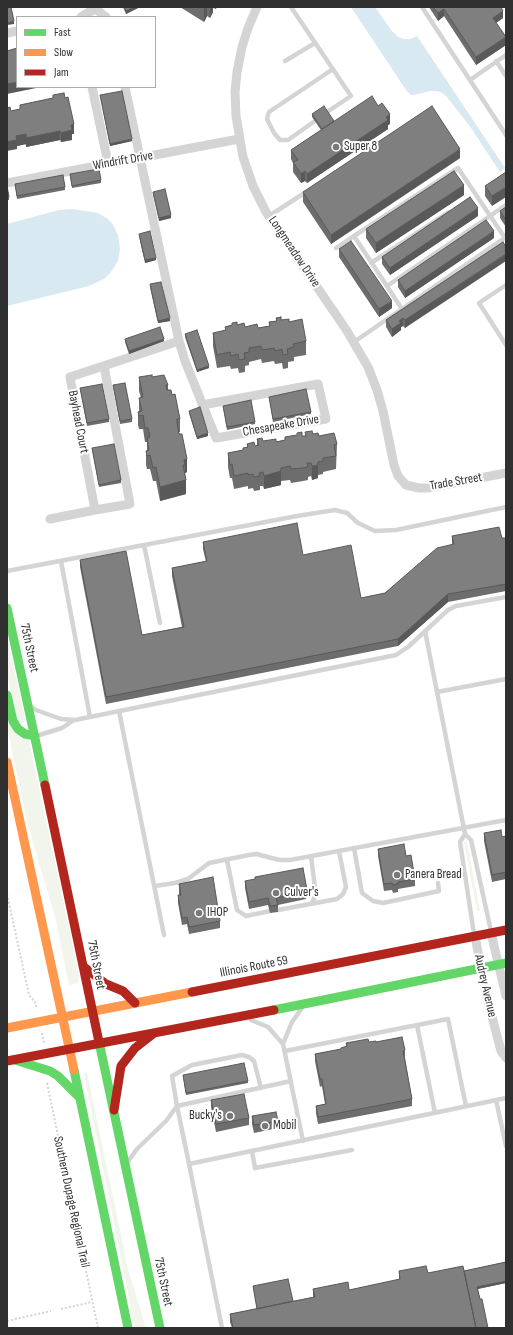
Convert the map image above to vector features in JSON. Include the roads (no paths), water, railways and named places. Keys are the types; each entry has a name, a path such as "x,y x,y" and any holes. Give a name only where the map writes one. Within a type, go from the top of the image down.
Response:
{"main road":[{"name":"75th Street","path":"7,608 160,1328"},
{"path":"7,695 13,721 18,729 25,734 35,736"},
{"path":"7,762 63,1017 128,1328"},
{"name":"Illinois Route 59","path":"7,1028 506,930"},
{"path":"10,1060 239,1017 503,964"},
{"path":"84,967 106,984 123,991 135,1003"},
{"path":"114,1110 121,1066 134,1048 156,1032"},
{"path":"10,1060 50,1075 58,1076 80,1098"}],"street":[{"path":"82,16 96,7 105,16"},
{"name":"Longmeadow Drive","path":"257,7 248,28 242,48 235,92 236,116 243,157 253,186 269,216 354,342 368,367 384,411 394,465 398,476 406,485"},
{"path":"92,88 108,163"},
{"name":"Chesapeake Drive","path":"125,88 179,341 185,360 202,404 216,438 326,419 318,384 202,404"},
{"name":"Windrift Drive","path":"7,183 239,139"},
{"name":"Bayhead Court","path":"95,510 70,377 179,341"},
{"path":"50,519 130,504 104,366"},
{"name":"Trade Street","path":"406,485 419,488 428,488 506,473"},
{"name":"Audrey Avenue","path":"491,933 503,964 506,996"},
{"name":"Audrey Avenue","path":"475,936 481,968 501,1051 506,1058"}],"lane":[{"path":"291,7 351,96 327,112"},
{"path":"422,7 506,135"},
{"path":"285,61 315,43"},
{"path":"470,80 506,55"},
{"path":"496,62 506,76"},
{"path":"315,121 288,140 280,140 274,133 267,119 269,112 333,69"},
{"path":"336,248 458,168 505,237 354,342"},
{"path":"269,216 309,190"},
{"path":"469,199 475,194"},
{"path":"387,286 506,205"},
{"path":"372,262 456,207"},
{"path":"354,236 402,308"},
{"path":"506,285 479,303 506,345"},
{"path":"7,572 335,510 347,514 358,523 375,531 396,530 506,507"},
{"path":"144,545 160,623"},
{"path":"61,561 90,717"},
{"path":"28,704 47,715 61,719 75,720 396,655 408,647 448,610 456,606 506,597"},
{"path":"425,631 464,834 460,842 475,936"},
{"path":"437,692 506,679"},
{"path":"119,711 164,935"},
{"path":"35,736 62,728 75,720"},
{"path":"155,886 175,883 188,878 209,863 256,854 280,860 290,860 506,820"},
{"path":"464,834 471,840 491,933"},
{"path":"354,848 362,894 373,901 383,903 440,891 438,883"},
{"path":"278,910 337,899 343,894 346,887 339,851"},
{"path":"311,856 316,888 316,894 312,903"},
{"path":"227,860 237,910 246,916 270,911"},
{"path":"303,1141 284,1044 292,1022 304,1004"},
{"path":"239,1017 256,1020 268,1027 284,1044"},
{"path":"285,1052 448,1019 466,1106"},
{"path":"417,1025 435,1113"},
{"path":"222,1328 172,1076 192,1065 242,1055 249,1057 254,1061 261,1088"},
{"path":"125,1166 137,1149 166,1120 177,1106 291,1081"},
{"path":"189,1164 506,1098"},
{"path":"496,1100 506,1146"},
{"path":"252,1152 255,1168 352,1150"}],"place":[{"name":"Super 8","path":"336,147"},
{"name":"Panera Bread","path":"397,875"},
{"name":"Culver's","path":"276,893"},
{"name":"IHOP","path":"199,913"},
{"name":"Bucky's","path":"230,1116"},
{"name":"Mobil","path":"265,1126"}]}
